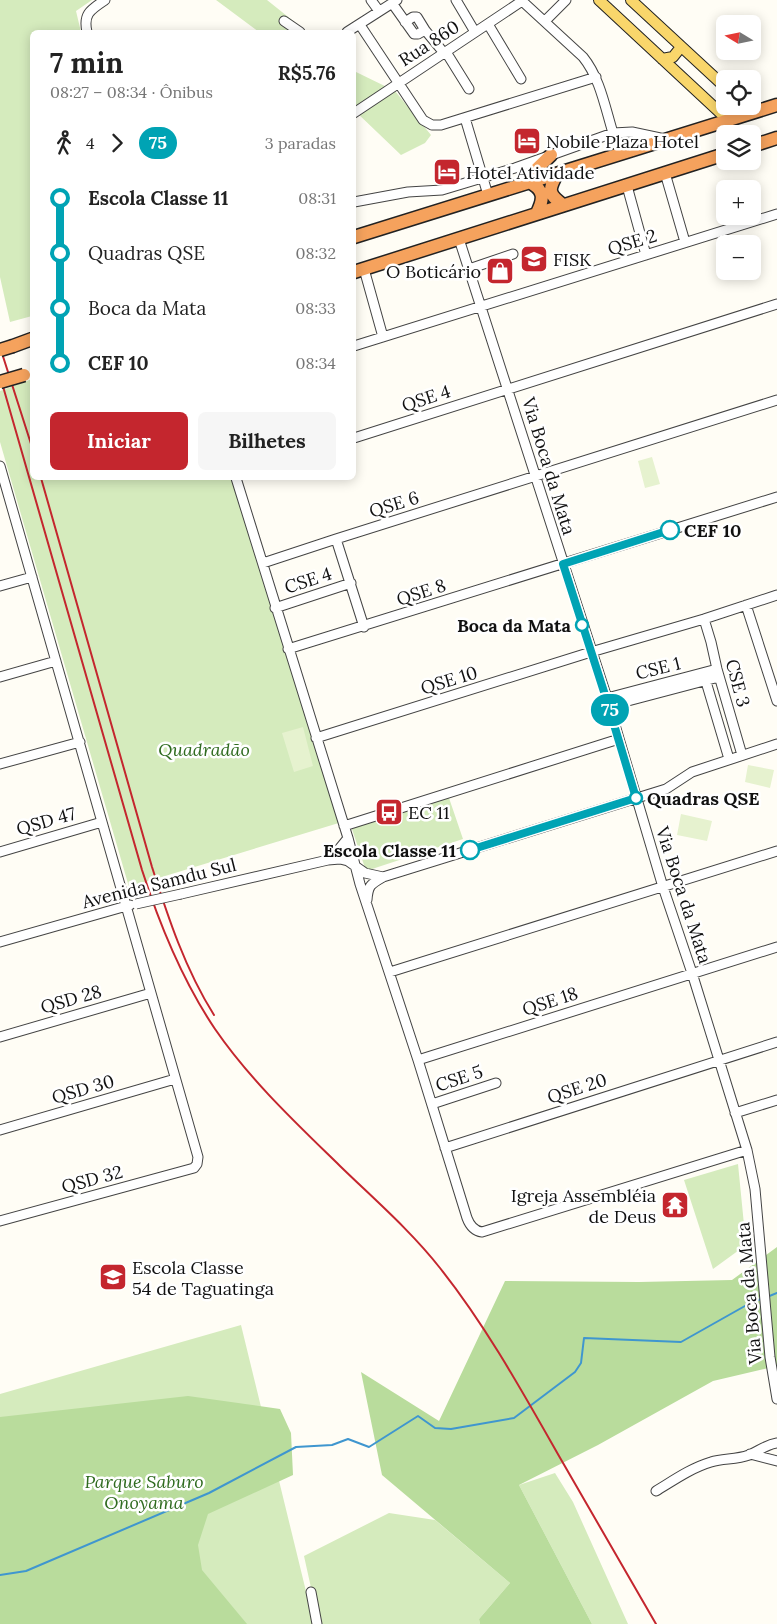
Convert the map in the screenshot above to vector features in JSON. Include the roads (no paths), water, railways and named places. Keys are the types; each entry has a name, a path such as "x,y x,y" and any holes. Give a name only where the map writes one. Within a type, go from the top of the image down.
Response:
{"highway":[{"path":"761,107 777,105"},
{"path":"356,236 668,140 738,115"},
{"path":"761,143 777,138"},
{"path":"524,184 550,155"},
{"path":"359,270 716,157"},
{"path":"557,174 550,188 551,194 554,199 563,205"},
{"path":"524,184 538,187 541,192 541,204 537,214"},
{"path":"0,350 30,340"},
{"path":"0,382 28,373"}],"main road":[{"path":"599,0 728,120"},
{"path":"631,0 716,79"},
{"path":"662,59 673,57 681,47"}],"street":[{"path":"87,30 85,23 88,14 105,0"},
{"path":"371,0 379,11"},
{"path":"456,0 475,32"},
{"path":"521,0 584,56 596,77 613,133"},
{"name":"Rua 860","path":"356,112 521,0"},
{"path":"546,21 566,0"},
{"path":"351,30 395,2 406,22 413,17 416,18 445,53 469,89"},
{"path":"284,21 297,30"},
{"path":"488,24 521,79"},
{"path":"360,25 423,120 432,125 441,125 465,118 596,77"},
{"path":"465,118 488,195"},
{"path":"356,202 408,192 442,190 613,133 632,132 668,140"},
{"path":"665,173 685,242"},
{"path":"626,186 646,254"},
{"name":"QSE 2","path":"356,345 777,214"},
{"name":"Via Boca da Mata","path":"459,238 608,702 662,886 692,973 747,1150 755,1189 770,1357 777,1399"},
{"path":"469,269 513,254"},
{"path":"359,270 383,337"},
{"name":"QSE 4","path":"356,437 777,304"},
{"name":"QSE 6","path":"262,563 336,538 777,400"},
{"path":"0,466 4,493 32,577 175,1079"},
{"path":"237,480 348,838 355,868 367,900 469,1223 474,1230 482,1232 747,1150"},
{"name":"QSE 8","path":"288,649 364,627 777,497"},
{"path":"336,538 364,627"},
{"path":"0,586 32,577"},
{"name":"CSE 4","path":"275,608 351,583"},
{"name":"QSE 10","path":"316,738 777,595"},
{"path":"746,605 775,689 777,701"},
{"name":"CSE 3","path":"704,619 742,755"},
{"path":"0,677 56,661"},
{"name":"CSE 1","path":"608,702 718,673"},
{"name":"CSE 3","path":"704,677 729,759"},
{"path":"344,826 618,739"},
{"path":"0,764 80,742"},
{"path":"367,900 370,885 383,877 666,789 692,772 775,746"},
{"name":"QSD 47","path":"0,852 102,822"},
{"path":"328,860 336,854 348,838"},
{"path":"390,972 777,851"},
{"name":"Avenida Samdu Sul","path":"0,942 126,906 328,860 344,860 365,873 383,877"},
{"name":"QSE 18","path":"418,1060 777,947"},
{"name":"QSD 28","path":"0,1037 151,993"},
{"name":"QSE 20","path":"445,1148 777,1042"},
{"name":"QSD 30","path":"0,1130 175,1079"},
{"name":"QSD 32","path":"0,1221 194,1168 198,1157 175,1079"},
{"name":"CSE 5","path":"432,1104 496,1083"},
{"path":"735,1113 777,1100"},
{"path":"656,1491 691,1470 712,1461 737,1458 777,1443"},
{"path":"750,1454 777,1461"},
{"path":"311,1592 317,1624"}],"waterway":[{"path":"767,1297 777,1293"},
{"path":"0,1575 26,1571 209,1493 296,1447 332,1445 348,1439 369,1447 418,1416 435,1428 451,1429 514,1418 575,1372 581,1363 584,1338 681,1342 752,1302 761,1299"}],"railway":[{"path":"0,347 30,441"},
{"path":"0,376 142,870 156,912 182,972 215,1029 243,1066 307,1134 405,1228 429,1254 457,1290 517,1383 656,1624"},
{"path":"42,480 152,867 171,924 186,961 194,980 214,1015"}],"place":[{"name":"Nobile Plaza Hotel","path":"527,141"},
{"name":"Hotel Atividade","path":"447,172"},
{"name":"FISK","path":"534,259"},
{"name":"O Boticário","path":"500,271"},
{"name":"CEF 10","path":"670,530"},
{"name":"Boca da Mata","path":"582,625"},
{"name":"Quadras QSE","path":"636,798"},
{"name":"EC 11","path":"389,812"},
{"name":"Escola Classe 11","path":"470,850"},
{"name":"Igreja Assembléia de Deus","path":"675,1205"},
{"name":"Escola Classe 54 de Taguatinga","path":"113,1277"}],"park label":[{"name":"Quadradão","path":"204,749"},
{"name":"Parque Saburo Onoyama","path":"144,1491"}]}
